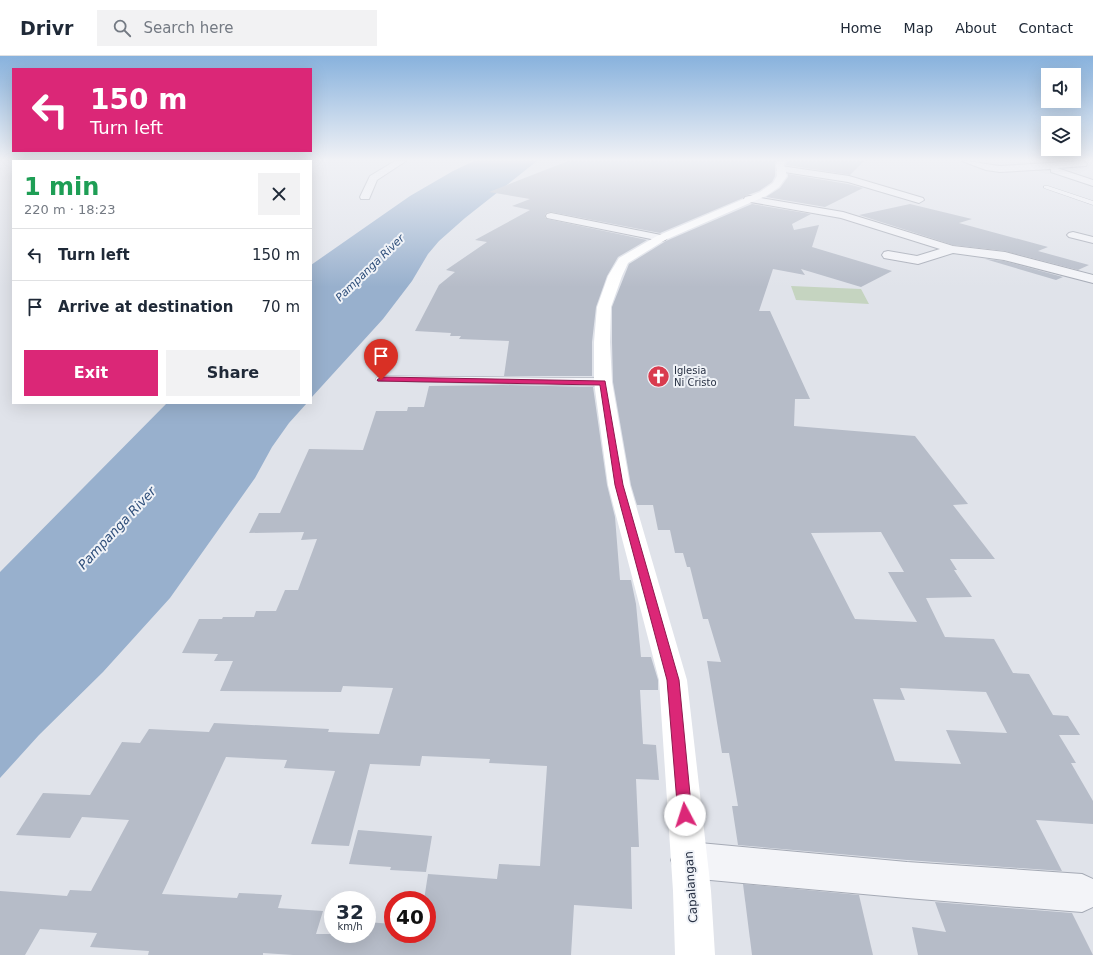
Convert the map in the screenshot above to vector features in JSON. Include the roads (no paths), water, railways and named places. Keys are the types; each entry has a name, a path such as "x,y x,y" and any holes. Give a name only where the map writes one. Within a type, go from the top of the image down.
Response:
{"street":[{"name":"Capalangan","path":"695,955 689,860 673,680 619,485 603,382 602,342 604,307 615,276 623,261 661,238 740,203"},
{"path":"772,203 843,215 952,249 1004,256 1093,279"},
{"path":"551,216 661,238"},
{"path":"1073,235 1093,240"},
{"path":"888,255 918,260 952,249"},
{"path":"689,860 907,880 1082,893"}],"lane":[{"path":"381,380 603,382"}],"water":[{"name":"Pampanga River","path":"400,203 484,203 439,241 428,254 412,281 383,319 312,397 312,264"},
{"name":"Pampanga River","path":"166,404 306,404 289,423 272,447 255,478 170,598 103,672 39,735 0,778 0,572"}],"place":[{"name":"Iglesia Ni Cristo","path":"659,376"}]}
